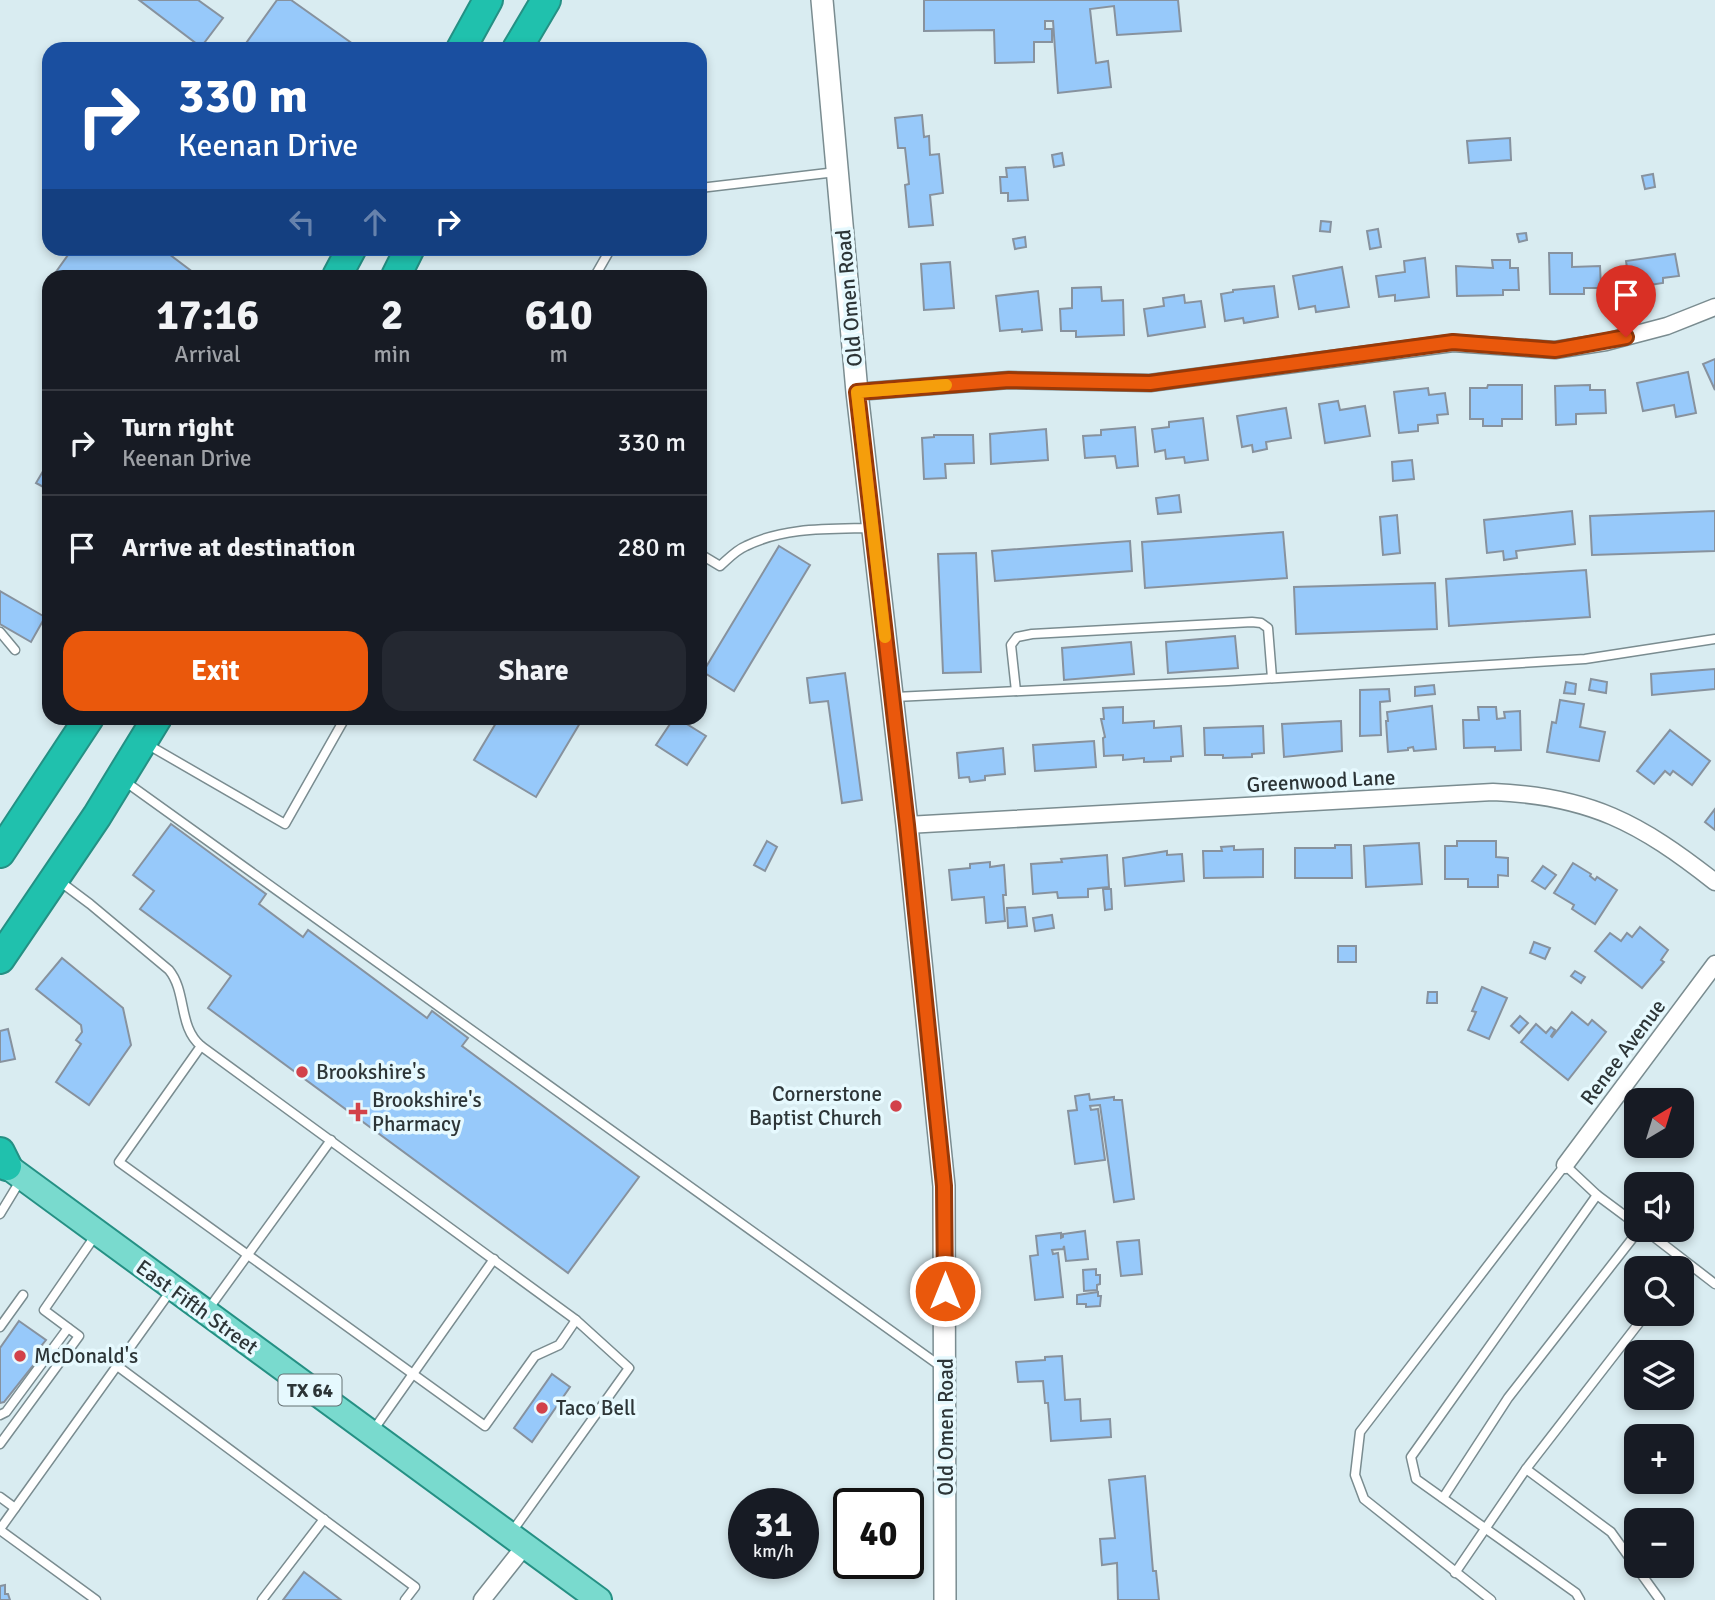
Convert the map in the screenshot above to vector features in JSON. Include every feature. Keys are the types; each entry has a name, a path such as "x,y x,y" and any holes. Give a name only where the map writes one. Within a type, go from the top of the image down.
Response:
{"highway":[{"path":"465,42 488,0"},
{"path":"521,42 546,0"},
{"path":"0,853 84,725"},
{"path":"0,959 56,879 150,729"}],"main road":[{"name":"East Fifth Street","path":"6,1165 599,1600"}],"street":[{"name":"Old Omen Road","path":"822,0 857,392 907,825 944,1186 945,1600"},
{"path":"857,392 1009,380 1150,383 1453,342 1555,350 1606,342 1667,326 1715,307"},
{"name":"Greenwood Lane","path":"907,825 1479,793 1527,793 1572,801 1615,816 1655,837 1715,882"},
{"name":"Renee Avenue","path":"1565,1165 1715,964"},
{"path":"482,1600 517,1541"}],"lane":[{"path":"707,187 838,172"},
{"path":"707,558 720,566 743,547 765,538 812,530 873,528"},
{"path":"1016,691 1011,645 1017,637 1238,622 1261,623 1268,628 1272,678"},
{"path":"0,632 15,650"},
{"path":"892,697 1585,659 1715,639"},
{"path":"150,729 285,824 341,725"},
{"path":"121,778 946,1370"},
{"path":"56,879 169,970 178,985 188,1031 201,1046 494,1258 576,1320 629,1368 517,1541"},
{"path":"201,1046 119,1162 485,1426 535,1356 559,1345 576,1320"},
{"path":"205,1313 331,1140"},
{"path":"0,1214 6,1165"},
{"path":"1492,1600 1364,1499 1355,1475 1360,1433 1565,1165 1597,1195 1624,1215"},
{"path":"1580,1600 1576,1593 1416,1479 1411,1457 1597,1195"},
{"path":"0,1444 79,1336 44,1310 97,1233"},
{"path":"1443,1498 1508,1398 1630,1242"},
{"path":"1658,1242 1674,1256"},
{"path":"370,1434 494,1258"},
{"path":"1694,1271 1715,1284"},
{"path":"96,1600 0,1530 172,1289"},
{"path":"0,1327 23,1295"},
{"path":"1455,1573 1526,1469 1637,1326"},
{"path":"2,1415 68,1328"},
{"path":"116,1365 415,1587 404,1600"},
{"path":"1526,1469 1611,1532 1660,1600"},
{"path":"0,1497 15,1508"},
{"path":"262,1600 324,1519"}],"building":[{"path":"139,0 198,0 223,18 205,42 194,42"},
{"path":"277,0 291,0 350,42 247,42"},
{"path":"924,0 1178,0 1181,31 1117,35 1114,6 1090,9 1096,63 1108,61 1111,87 1058,93 1053,21 1045,21 1045,29 1052,29 1052,42 1034,42 1034,62 995,63 994,30 924,31"},
{"path":"922,115 924,137 929,136 930,155 939,154 943,193 930,195 933,225 909,227 905,185 909,184 905,148 898,148 895,118"},
{"path":"1510,138 1511,160 1469,163 1467,141"},
{"path":"1062,153 1064,165 1054,167 1052,155"},
{"path":"1025,167 1028,200 1008,201 1008,193 1001,193 1000,177 1007,177 1006,168"},
{"path":"1653,174 1655,187 1645,189 1642,176"},
{"path":"1321,221 1331,222 1330,232 1320,231"},
{"path":"1378,229 1381,247 1370,249 1367,231"},
{"path":"1526,233 1527,240 1519,242 1517,234"},
{"path":"1025,237 1026,247 1015,249 1013,239"},
{"path":"1549,253 1572,253 1572,267 1600,266 1601,288 1584,288 1584,294 1550,294"},
{"path":"1675,254 1679,276 1663,278 1663,283 1630,288 1626,261"},
{"path":"67,256 172,256 190,270 57,270"},
{"path":"1425,258 1429,297 1395,301 1395,295 1379,297 1376,276 1405,272 1404,261"},
{"path":"1492,260 1510,260 1510,268 1518,268 1519,290 1503,290 1503,295 1457,296 1456,266 1493,268"},
{"path":"950,262 954,308 924,310 921,264"},
{"path":"1342,267 1349,307 1316,312 1315,306 1299,309 1293,276"},
{"path":"1274,286 1278,317 1244,323 1243,318 1225,321 1221,294 1233,290"},
{"path":"1101,287 1102,301 1123,300 1124,335 1076,337 1076,331 1061,331 1060,309 1072,308 1072,288"},
{"path":"1038,291 1042,330 1000,331 996,296"},
{"path":"1184,295 1185,303 1201,301 1205,327 1148,336 1144,309 1164,306 1163,298"},
{"path":"1715,359 1715,390 1703,364"},
{"path":"1688,372 1696,413 1676,417 1674,405 1643,411 1637,383"},
{"path":"1488,385 1522,385 1522,419 1502,419 1502,426 1483,426 1483,419 1470,419 1470,388 1487,388"},
{"path":"1590,385 1590,390 1605,390 1606,413 1576,414 1576,424 1556,425 1555,386"},
{"path":"1428,388 1429,395 1445,393 1448,414 1437,415 1438,423 1418,425 1418,431 1399,433 1394,392"},
{"path":"1338,401 1340,410 1365,406 1370,436 1325,443 1319,404"},
{"path":"1286,408 1291,438 1266,442 1267,449 1253,452 1252,445 1242,447 1237,416"},
{"path":"1203,418 1208,460 1185,463 1184,457 1166,459 1165,450 1155,452 1152,429 1169,427 1169,422"},
{"path":"1135,427 1138,466 1117,468 1115,456 1085,458 1083,436 1101,435 1101,430"},
{"path":"1046,429 1048,460 991,464 990,434"},
{"path":"934,435 973,435 974,463 945,464 946,478 924,479 922,438"},
{"path":"1412,460 1414,479 1393,481 1392,462"},
{"path":"42,473 42,486 36,483"},
{"path":"1179,495 1181,512 1158,514 1156,498"},
{"path":"1572,511 1575,544 1516,551 1517,558 1504,560 1503,551 1487,553 1484,520"},
{"path":"1715,511 1715,551 1592,555 1590,516"},
{"path":"1397,515 1400,553 1383,555 1380,517"},
{"path":"1283,532 1287,578 1145,588 1142,542"},
{"path":"1130,541 1132,571 995,581 992,551"},
{"path":"779,546 810,565 734,691 707,674 707,665"},
{"path":"976,553 981,672 943,673 938,554"},
{"path":"1586,570 1590,617 1449,626 1446,579"},
{"path":"1435,583 1437,629 1296,634 1294,587"},
{"path":"0,591 42,615 42,622 31,642 0,624"},
{"path":"1235,636 1238,668 1168,673 1166,642"},
{"path":"1131,642 1134,674 1064,680 1062,648"},
{"path":"1715,669 1715,689 1652,695 1651,674"},
{"path":"845,673 862,800 842,803 828,701 810,703 807,678"},
{"path":"1591,679 1607,682 1606,693 1589,690"},
{"path":"1566,682 1576,684 1575,694 1564,693"},
{"path":"1434,685 1435,694 1415,696 1415,687"},
{"path":"1389,689 1390,701 1380,702 1381,735 1360,736 1360,690"},
{"path":"1560,700 1584,704 1580,727 1605,732 1599,761 1547,752 1552,722 1556,723"},
{"path":"1432,706 1436,749 1414,751 1413,747 1388,752 1387,712"},
{"path":"1123,707 1123,723 1154,721 1154,728 1181,726 1183,756 1171,757 1171,761 1144,762 1144,758 1123,760 1123,755 1104,756 1105,737 1101,719 1104,719 1103,708"},
{"path":"1478,707 1496,707 1497,719 1505,718 1504,712 1520,711 1521,750 1464,748 1463,720 1479,720"},
{"path":"1341,721 1342,751 1284,757 1282,724"},
{"path":"495,725 579,725 536,797 474,760"},
{"path":"669,725 688,725 706,736 687,765 656,745"},
{"path":"1263,726 1264,753 1252,754 1252,757 1223,758 1223,755 1205,755 1204,728"},
{"path":"1670,730 1710,761 1692,785 1673,771 1670,775 1665,771 1654,784 1637,771"},
{"path":"1094,741 1096,767 1035,771 1033,745"},
{"path":"1003,748 1005,774 985,776 985,780 970,782 969,777 959,778 957,753"},
{"path":"1715,809 1715,830 1705,822"},
{"path":"171,824 266,894 259,904 303,937 308,930 427,1018 432,1011 468,1038 462,1046 639,1177 568,1273 208,1008 231,976 140,909 154,891 133,875"},
{"path":"767,841 777,847 765,871 754,865"},
{"path":"1457,841 1496,841 1496,857 1508,858 1508,876 1498,875 1498,887 1468,887 1468,879 1445,879 1445,846 1457,846"},
{"path":"1419,843 1422,884 1366,887 1364,846"},
{"path":"1335,845 1351,845 1352,878 1295,878 1295,848 1335,848"},
{"path":"1234,846 1234,850 1263,849 1263,877 1204,878 1203,851 1222,851 1221,847"},
{"path":"1167,851 1167,855 1182,854 1184,881 1125,886 1123,858"},
{"path":"1107,855 1109,887 1088,889 1088,897 1058,898 1057,892 1033,894 1031,864"},
{"path":"990,862 990,867 1004,865 1005,921 986,923 984,897 952,900 949,870"},
{"path":"1573,863 1591,874 1595,880 1597,877 1617,890 1595,924 1572,909 1574,905 1554,893"},
{"path":"1543,866 1556,875 1545,889 1532,881"},
{"path":"1103,889 1111,889 1112,909 1105,910"},
{"path":"1025,907 1027,926 1008,928 1007,908"},
{"path":"1052,915 1054,928 1035,931 1033,918"},
{"path":"1640,927 1668,950 1661,960 1664,962 1642,988 1595,951 1610,933 1621,941 1627,933 1632,937"},
{"path":"1534,942 1550,948 1545,959 1530,953"},
{"path":"1338,946 1356,946 1356,962 1338,962"},
{"path":"62,958 123,1008 131,1045 89,1105 56,1082 81,1044 76,1040 82,1032 81,1025 36,989"},
{"path":"1575,971 1585,977 1581,983 1571,976"},
{"path":"1482,987 1507,998 1489,1039 1468,1030"},
{"path":"1428,992 1437,992 1437,1003 1427,1003"},
{"path":"1572,1012 1588,1025 1592,1020 1606,1032 1568,1080 1521,1042 1536,1024 1546,1033 1551,1027 1555,1030 1552,1037"},
{"path":"1520,1016 1528,1023 1519,1033 1511,1026"},
{"path":"8,1029 15,1059 0,1062 0,1031"},
{"path":"1089,1094 1090,1100 1114,1097 1114,1100 1122,1100 1134,1199 1114,1202 1100,1105 1090,1106 1091,1110 1098,1109 1105,1160 1075,1164 1068,1111 1077,1110 1075,1096"},
{"path":"1085,1231 1088,1259 1066,1261 1064,1246 1063,1249 1052,1250 1053,1254 1058,1253 1063,1297 1035,1300 1030,1256 1038,1255 1036,1236 1061,1233 1061,1238 1063,1234"},
{"path":"1139,1240 1142,1274 1121,1276 1117,1242"},
{"path":"1096,1269 1096,1275 1100,1275 1097,1290 1084,1291 1083,1270"},
{"path":"1098,1292 1098,1296 1101,1296 1100,1306 1086,1307 1086,1304 1077,1304 1077,1295"},
{"name":"McDonald's","path":"19,1321 46,1340 42,1345 46,1349 4,1402 0,1403 0,1348"},
{"path":"1062,1356 1065,1400 1080,1399 1081,1421 1110,1419 1111,1437 1051,1441 1043,1381 1018,1382 1016,1362"},
{"name":"Taco Bell","path":"552,1374 570,1387 532,1442 514,1428"},
{"path":"1145,1476 1153,1571 1156,1571 1159,1600 1118,1600 1117,1563 1102,1565 1100,1539 1115,1538 1109,1480"},
{"path":"304,1572 341,1600 283,1600"},
{"path":"5,1585 5,1594 8,1594 10,1600 0,1600 0,1586"}],"slow traffic":[{"path":"885,637 857,392 946,385"}],"place":[{"name":"Brookshire's","path":"302,1072"},
{"name":"Cornerstone Baptist Church","path":"896,1106"},
{"name":"Brookshire's Pharmacy","path":"358,1112"},
{"name":"McDonald's","path":"20,1356"},
{"name":"Taco Bell","path":"542,1408"}],"route":[{"path":"945,1291 944,1186 907,825 857,392 1009,380 1150,383 1453,342 1555,350 1626,337"}]}
